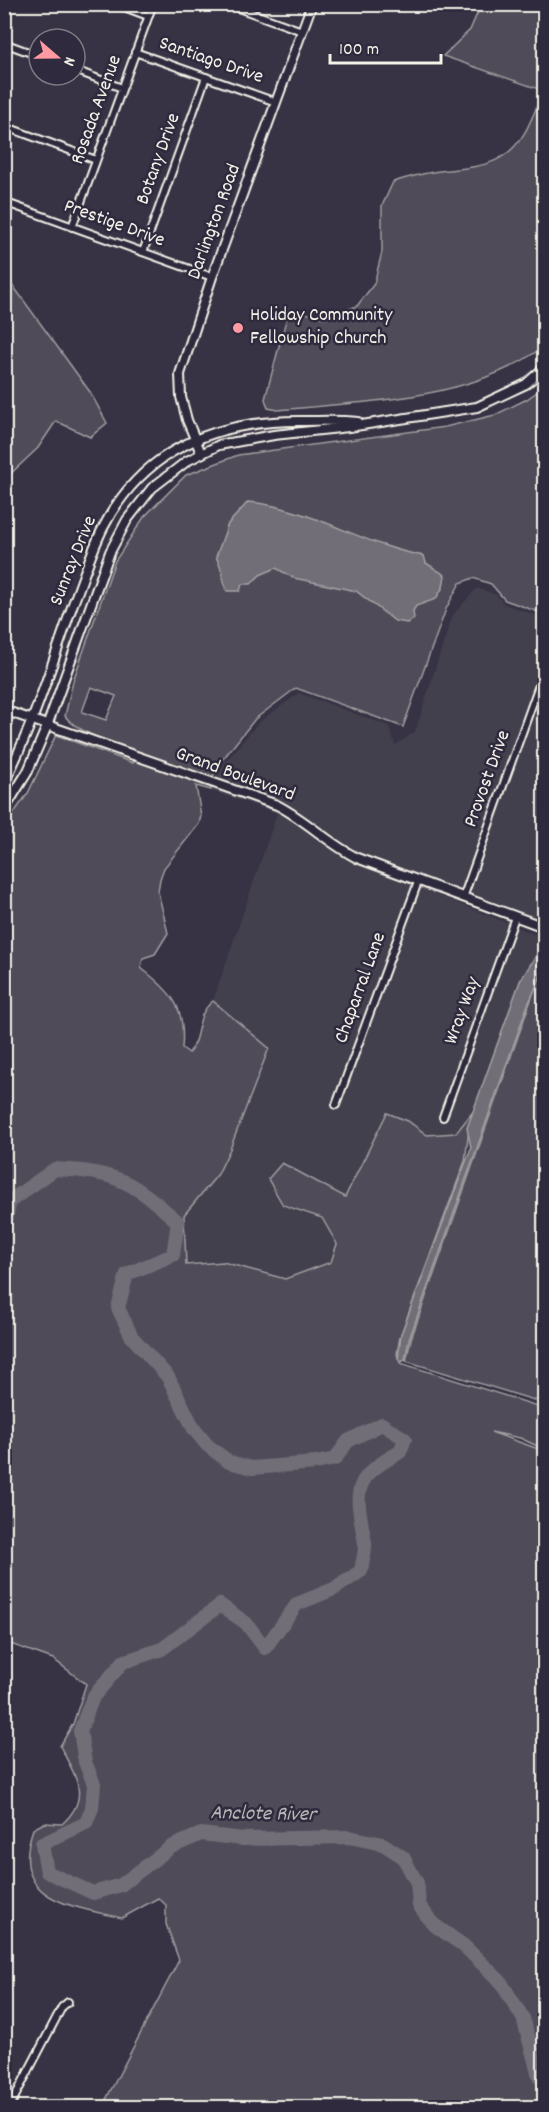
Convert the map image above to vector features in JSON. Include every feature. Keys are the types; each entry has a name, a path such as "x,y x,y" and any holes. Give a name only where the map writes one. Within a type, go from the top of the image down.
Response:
{"street":[{"path":"116,4 148,16"},
{"name":"Rosada Avenue","path":"72,227 153,4"},
{"path":"227,4 302,31"},
{"name":"Darlington Road","path":"201,453 181,397 180,374 212,278 312,4"},
{"path":"4,44 27,52"},
{"name":"Santiago Drive","path":"135,52 276,102"},
{"path":"87,75 122,88"},
{"name":"Botany Drive","path":"143,252 206,77"},
{"path":"4,126 96,160"},
{"name":"Prestige Drive","path":"4,202 212,278"},
{"name":"Sunray Drive","path":"4,810 28,771 47,726 110,552 127,520 152,488 201,453 219,445 477,407 526,384 544,368"},
{"name":"Sunray Drive","path":"4,783 32,720 103,527 120,501 152,465 214,430 254,422 363,423"},
{"name":"Provost Drive","path":"463,898 544,671"},
{"name":"Grand Boulevard","path":"4,710 277,805 302,819 343,851 418,882 544,927"},
{"name":"Chaparral Lane","path":"336,1106 418,882"},
{"name":"Wray Way","path":"443,1118 515,916"},
{"path":"9,2108 62,2007 68,2002"}],"shaded area":[{"path":"481,5 544,5 544,346 516,364 485,378 451,388 381,400 278,410 268,408 265,399 289,309 325,318 357,306 374,284 382,252 382,206 393,182 423,174 479,166 491,162 513,148 523,136 536,109 539,89 443,56 470,30"},
{"path":"5,281 14,287 90,392 107,423 90,437 56,421 38,448 5,479"},
{"path":"544,387 544,614 505,600 491,584 473,578 460,583 446,609 403,727 296,688 255,719 219,764 212,778 111,744 91,735 65,716 73,681 115,561 144,517 186,475 238,455 445,427 495,415 527,399","holes":["91,687 116,696 106,720 82,712"]},
{"path":"248,502 293,511 380,544 424,556 426,563 445,575 443,587 436,599 416,606 413,611 414,619 407,623 395,621 356,591 294,578 276,568 260,575 251,584 242,584 240,591 227,591 216,557 228,524"},
{"path":"477,588 497,595 504,604 544,618 544,923 359,855 345,848 304,815 279,801 212,778 212,773 222,766 259,722 299,693 389,726 395,745 415,732 452,616"},
{"path":"56,735 133,763 135,760 211,786 211,790 196,786 201,816 199,824 164,868 158,892 168,933 155,954 143,958 141,968 169,993 175,1002 182,1022 182,1048 189,1053 196,1040 203,1013 213,1001 269,1048 218,1174 184,1215 186,1265 223,1262 285,1279 331,1262 337,1244 322,1218 283,1205 268,1179 282,1163 345,1197 387,1113 408,1121 427,1135 456,1133 471,1114 465,1161 400,1337 397,1354 400,1363 544,1408 544,1449 520,1438 491,1432 544,1451 544,2107 102,2107 179,1960 166,1924 166,1905 158,1898 122,1918 65,1904 49,1896 37,1886 29,1872 28,1853 33,1829 44,1823 62,1824 76,1805 79,1795 78,1786 60,1746 73,1724 86,1684 53,1659 5,1642 4,827 28,793"},
{"path":"211,786 276,808 300,822 340,854 356,862 544,938 544,943 520,981 471,1114 456,1133 427,1135 408,1121 387,1113 345,1197 282,1163 283,1205 322,1218 337,1244 331,1262 285,1279 223,1262 186,1266 184,1215 218,1174 269,1048 213,1001 277,813 211,791"},
{"path":"544,943 544,963 540,978 527,1007 409,1340 405,1360 401,1362 398,1359 401,1334 471,1148 467,1128 520,981"},
{"path":"544,963 544,1403 406,1361 411,1339"}],"waterway":[{"name":"Anclote River","path":"4,1228 10,1201 55,1169 94,1173 123,1181 148,1197 178,1222 173,1255 127,1274 118,1308 132,1337 168,1377 194,1429 207,1445 229,1462 252,1468 316,1463 335,1459 348,1441 382,1424 405,1439 400,1452 372,1471 360,1489 360,1511 365,1546 361,1571 334,1589 297,1604 265,1648 246,1623 220,1605 162,1649 123,1662 93,1697 80,1731 85,1762 94,1784 92,1808 86,1823 42,1844 47,1872 93,1893 121,1885 171,1847 201,1834 243,1839 349,1837 383,1844 403,1857 417,1883 419,1905 433,1924 464,1946 500,1981 523,2018 539,2076 544,2082"}],"place":[{"name":"Holiday Community Fellowship Church","path":"238,328"}]}
